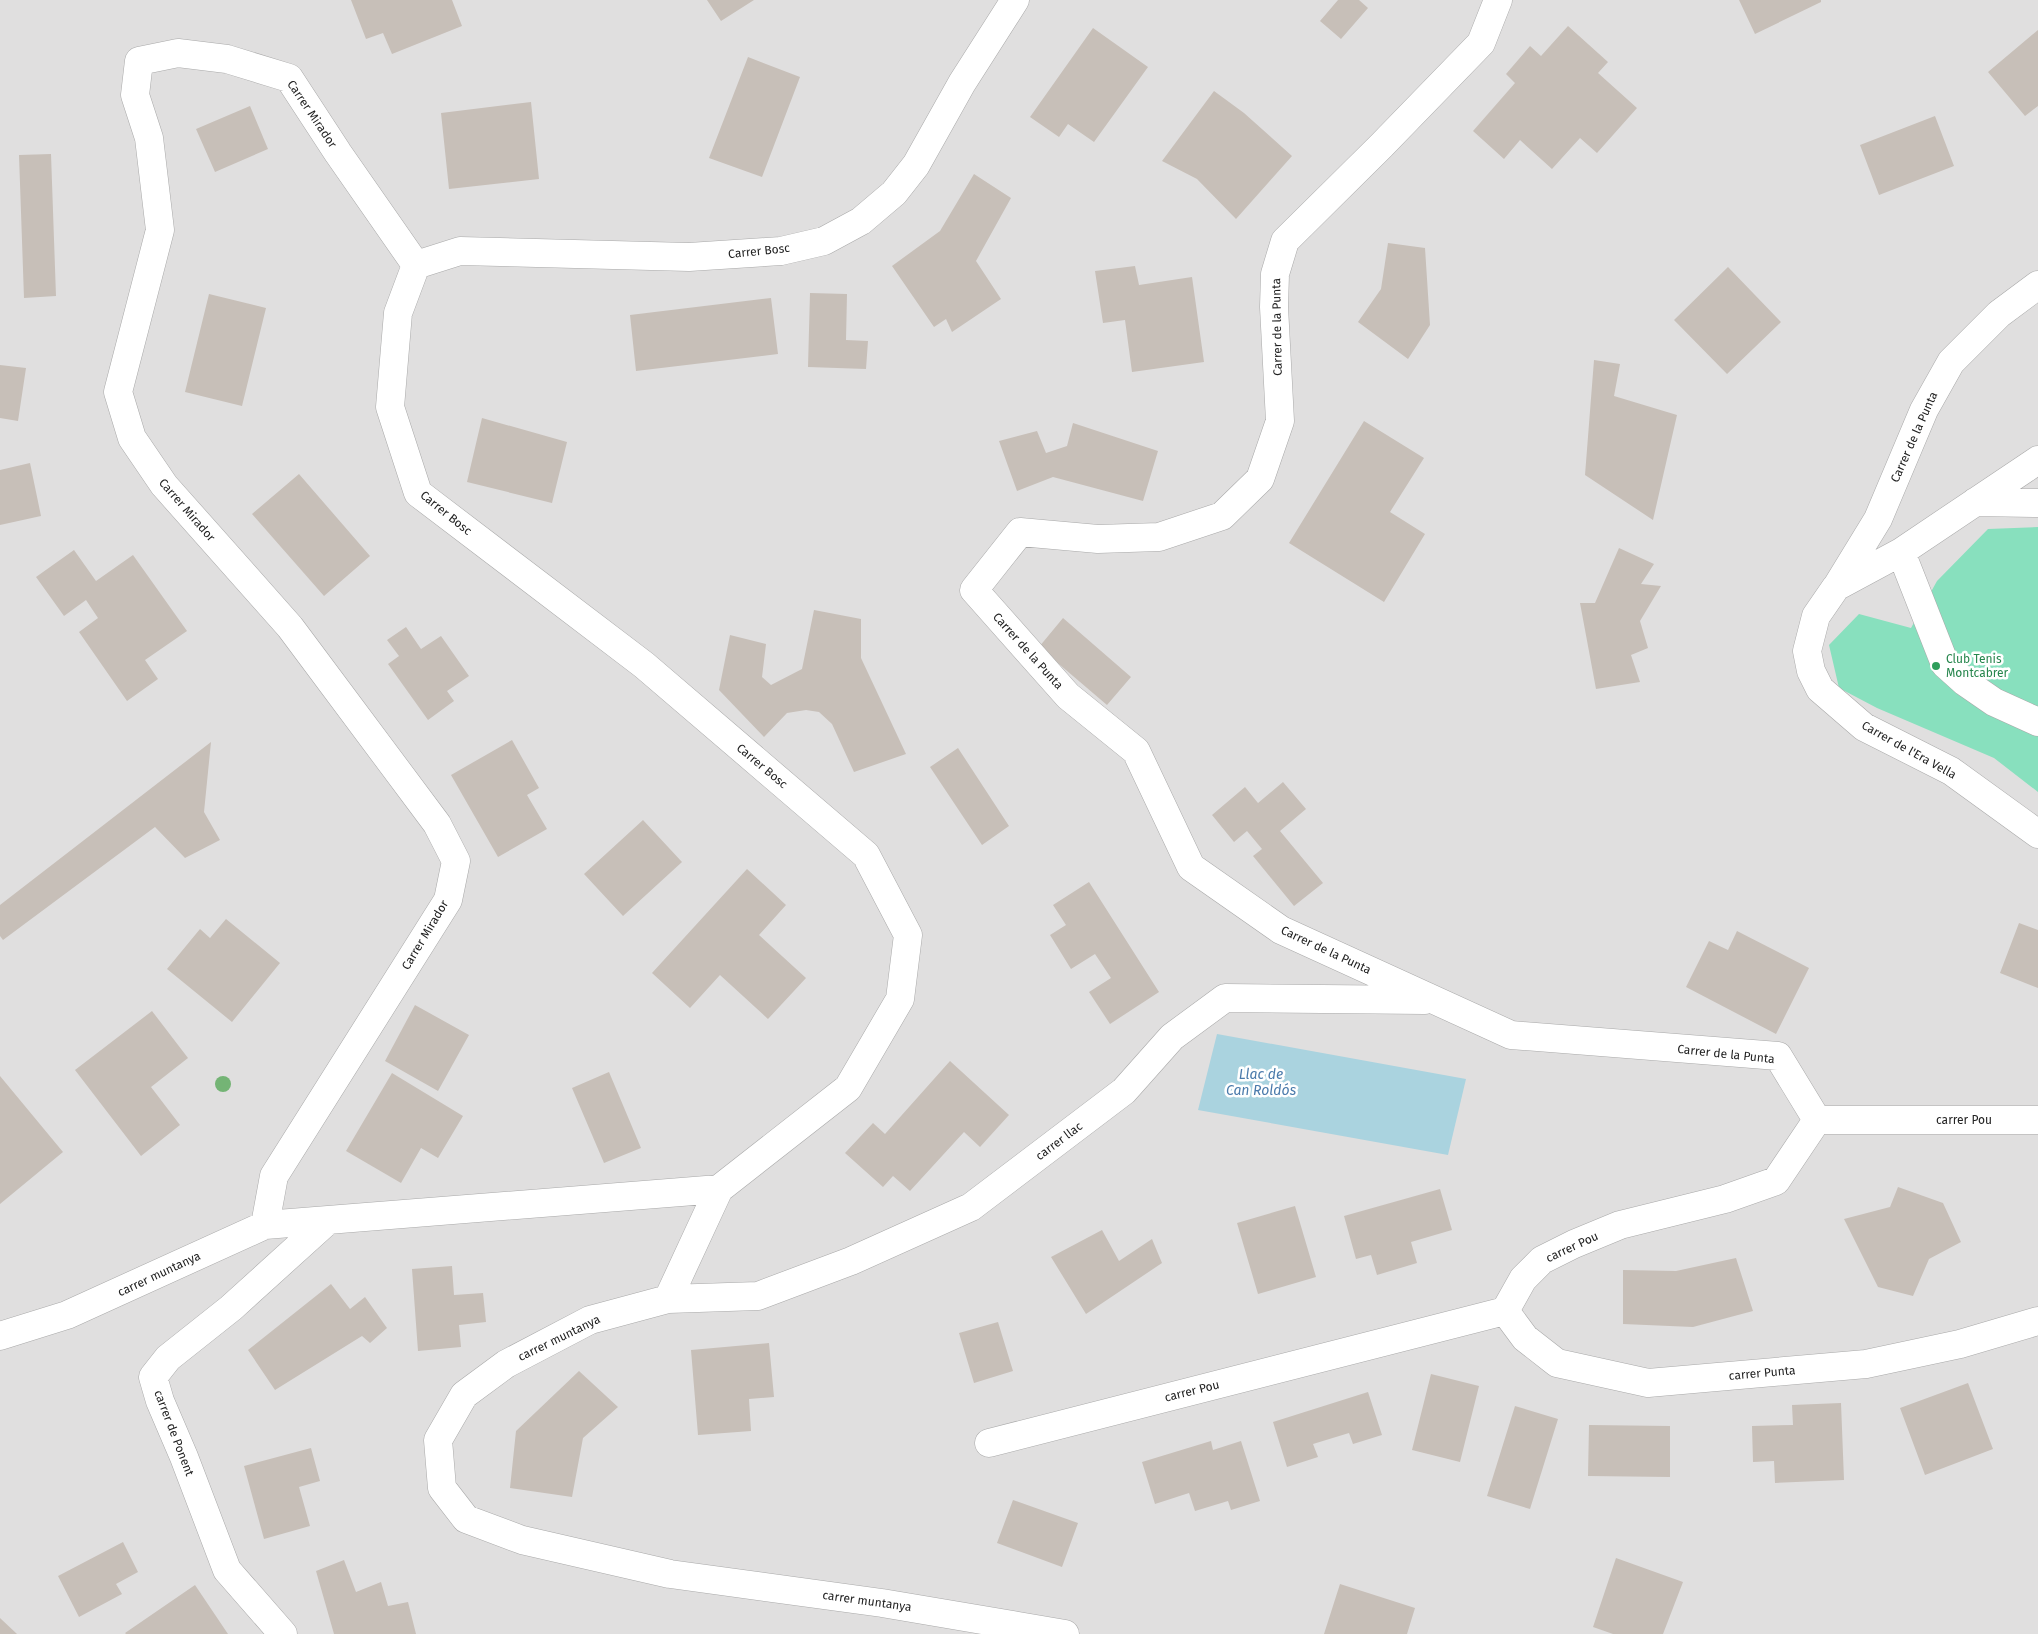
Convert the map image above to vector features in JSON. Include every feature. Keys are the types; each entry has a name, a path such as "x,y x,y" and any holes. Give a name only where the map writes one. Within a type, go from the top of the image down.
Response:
{"street":[{"name":"Carrer Bosc","path":"719,1189 848,1088 900,999 908,935 866,854 644,665 418,493 390,407 398,313 416,265 460,251 689,257 781,251 824,241 861,221 894,193 916,165 962,83 1015,0"},
{"name":"Carrer de la Punta","path":"1498,0 1481,43 1285,242 1275,274 1274,307 1280,421 1260,478 1222,516 1159,537 1098,540 1020,532 974,590 1068,696 1136,752 1191,867 1281,930 1511,1035 1778,1056 1817,1120"},
{"name":"Carrer Mirador","path":"265,1225 274,1176 448,900 456,861 437,824 290,627 164,485 132,438 118,392 160,230 149,138 135,95 139,61 178,53 227,59 289,78 416,265"},
{"name":"Carrer de la Punta","path":"1816,616 1878,519 1924,410 1951,362 1999,314 2038,285"},
{"path":"1836,587 1901,552 2038,460"},
{"path":"1975,502 2038,503"},
{"path":"1901,552 1945,664 1965,682 1994,702 2038,722"},
{"name":"Carrer de l'Era Vella","path":"1816,616 1807,651 1811,671 1820,689 1864,727 1951,771 2038,834"},
{"name":"carrer llac","path":"668,1299 758,1296 851,1261 971,1207 1124,1091 1172,1038 1225,998 1435,1000"},
{"name":"carrer Pou","path":"989,1443 1505,1311 1523,1279 1542,1260 1574,1244 1620,1225 1725,1199 1776,1181 1817,1120 2038,1120"},
{"name":"carrer muntanya","path":"0,1336 67,1315 265,1225 326,1222 719,1189"},
{"path":"668,1299 719,1189"},
{"name":"carrer de Ponent","path":"283,1634 227,1570 184,1457 160,1401 153,1377 168,1358 231,1308 326,1222"},
{"name":"carrer muntanya","path":"668,1299 590,1320 506,1364 464,1396 438,1440 442,1488 466,1519 522,1540 670,1574 882,1603 1065,1634"},
{"name":"carrer Punta","path":"1505,1311 1524,1338 1557,1363 1648,1383 1866,1364 1960,1344 2038,1321"}],"shaded area":[{"path":"0,0 2038,0 2038,1634 0,1634"}],"green space":[{"name":"Club Tenis Montcabrer","path":"2038,527 2038,792 1994,758 1877,708 1839,688 1829,645 1859,614 1911,628 1937,581 1988,529"}],"water":[{"name":"Llac de Can Roldós","path":"1217,1034 1466,1079 1448,1155 1198,1110"}],"building":[{"path":"351,0 452,0 462,26 392,54 383,33 366,39"},
{"path":"707,0 754,0 721,21"},
{"path":"1338,0 1359,0 1368,8 1341,39 1320,21"},
{"path":"1739,0 1821,0 1821,2 1755,34"},
{"path":"1568,26 1608,62 1598,73 1637,108 1597,153 1580,138 1552,169 1520,140 1504,159 1473,131 1515,83 1506,74 1530,46 1541,56"},
{"path":"1093,28 1148,67 1094,142 1068,124 1059,137 1030,117"},
{"path":"2038,30 2038,106 2025,116 1988,72"},
{"path":"748,57 800,77 762,177 709,158"},
{"path":"1214,91 1244,113 1292,156 1236,219 1197,179 1162,161"},
{"path":"531,102 539,179 449,189 441,113"},
{"path":"250,106 268,149 215,172 196,129"},
{"path":"1935,116 1954,166 1879,195 1860,145"},
{"path":"51,154 56,296 24,298 19,155"},
{"path":"974,174 1011,198 976,261 1001,299 952,332 946,319 934,327 892,266 940,231"},
{"path":"1388,243 1425,248 1430,325 1408,359 1358,322 1381,289"},
{"path":"1135,266 1139,285 1192,277 1204,362 1132,372 1125,320 1103,323 1095,271"},
{"path":"1728,267 1781,322 1727,374 1674,320"},
{"path":"810,293 847,294 846,340 868,341 866,369 808,367"},
{"path":"209,294 266,308 242,406 185,392"},
{"path":"771,298 778,354 636,371 630,315"},
{"path":"1594,360 1620,364 1614,396 1677,415 1653,520 1585,475"},
{"path":"0,365 26,368 18,421 0,418"},
{"path":"482,418 567,442 552,503 467,482"},
{"path":"1364,421 1424,458 1390,512 1425,534 1384,602 1289,543"},
{"path":"1073,423 1158,451 1143,501 1053,477 1017,491 999,441 1037,431 1046,453 1067,446"},
{"path":"30,463 41,516 0,525 0,470"},
{"path":"299,474 370,556 324,596 252,514"},
{"path":"1619,548 1654,564 1641,584 1661,586 1640,621 1648,648 1631,655 1640,682 1596,689 1580,603 1595,603"},
{"path":"74,550 96,581 133,555 187,631 145,660 158,679 127,701 79,632 98,618 86,600 64,616 36,577"},
{"path":"814,610 861,619 861,658 906,754 854,772 832,724 819,712 806,710 787,713 764,737 719,690 730,635 766,644 762,677 771,685 802,669"},
{"path":"1063,618 1131,677 1107,705 1039,647"},
{"path":"406,627 421,649 441,636 469,676 447,691 454,701 428,720 388,664 399,656 387,640"},
{"path":"512,740 539,788 527,795 547,829 498,857 451,775"},
{"path":"211,742 204,812 220,840 185,858 155,827 3,940 0,936 0,905"},
{"path":"958,748 1009,826 982,845 930,767"},
{"path":"1283,782 1306,809 1280,831 1323,883 1294,906 1253,856 1262,849 1247,831 1234,842 1212,815 1245,787 1258,803"},
{"path":"643,820 682,862 623,916 584,874"},
{"path":"747,869 786,905 759,935 806,978 768,1019 720,975 690,1008 652,973"},
{"path":"1089,882 1159,992 1110,1024 1089,992 1111,978 1095,954 1071,969 1050,935 1066,925 1053,905"},
{"path":"226,919 280,963 232,1022 167,969 200,929 210,938"},
{"path":"2019,923 2038,930 2038,988 2000,973"},
{"path":"1737,931 1809,968 1776,1034 1686,987 1709,941 1728,950"},
{"path":"415,1005 469,1035 438,1091 385,1061"},
{"path":"152,1011 188,1058 151,1087 180,1125 141,1156 75,1070"},
{"path":"950,1061 1009,1115 980,1147 964,1132 910,1191 893,1176 883,1187 845,1153 873,1123 885,1134"},
{"path":"609,1072 641,1148 604,1163 572,1088"},
{"path":"392,1073 463,1116 438,1158 421,1148 401,1183 346,1151"},
{"path":"0,1076 63,1152 0,1204"},
{"path":"1898,1187 1943,1203 1961,1242 1929,1259 1913,1296 1878,1287 1844,1219 1890,1207"},
{"path":"1440,1189 1452,1230 1411,1242 1417,1263 1377,1275 1371,1255 1356,1259 1344,1216"},
{"path":"1295,1206 1316,1277 1258,1294 1237,1223"},
{"path":"1102,1230 1119,1261 1152,1239 1162,1263 1086,1314 1051,1257"},
{"path":"1736,1258 1753,1311 1693,1327 1623,1324 1623,1270 1676,1271"},
{"path":"452,1266 454,1295 483,1293 486,1322 459,1325 461,1347 418,1351 412,1269"},
{"path":"331,1284 350,1309 365,1297 387,1328 370,1343 362,1336 275,1390 248,1350"},
{"path":"998,1322 1013,1371 974,1383 959,1333"},
{"path":"769,1343 774,1397 749,1399 751,1431 698,1435 691,1350"},
{"path":"579,1371 618,1407 583,1438 572,1497 510,1488 516,1431"},
{"path":"1431,1374 1479,1386 1460,1462 1412,1450"},
{"path":"1968,1383 1993,1449 1925,1475 1900,1408"},
{"path":"1368,1392 1382,1435 1353,1444 1349,1433 1313,1444 1318,1457 1287,1467 1273,1422"},
{"path":"1841,1403 1844,1480 1775,1483 1774,1461 1753,1462 1752,1426 1793,1425 1792,1405"},
{"path":"1515,1406 1558,1419 1530,1509 1487,1496"},
{"path":"1589,1425 1670,1426 1670,1477 1588,1476"},
{"path":"1211,1441 1213,1450 1241,1441 1260,1501 1231,1510 1228,1501 1195,1511 1189,1493 1155,1504 1142,1462"},
{"path":"311,1448 320,1481 299,1487 310,1526 264,1539 244,1466"},
{"path":"1013,1500 1078,1523 1062,1567 997,1543"},
{"path":"123,1542 138,1572 116,1584 122,1594 79,1617 58,1576"},
{"path":"1616,1558 1683,1582 1663,1634 1613,1634 1593,1627"},
{"path":"344,1560 356,1592 381,1582 388,1606 408,1602 416,1634 334,1634 316,1571"},
{"path":"1340,1584 1415,1608 1407,1634 1324,1634"},
{"path":"195,1585 228,1634 125,1633"},
{"path":"0,1618 17,1634 0,1634"}],"place":[{"name":"Club Tenis Montcabrer","path":"1936,666"}]}
